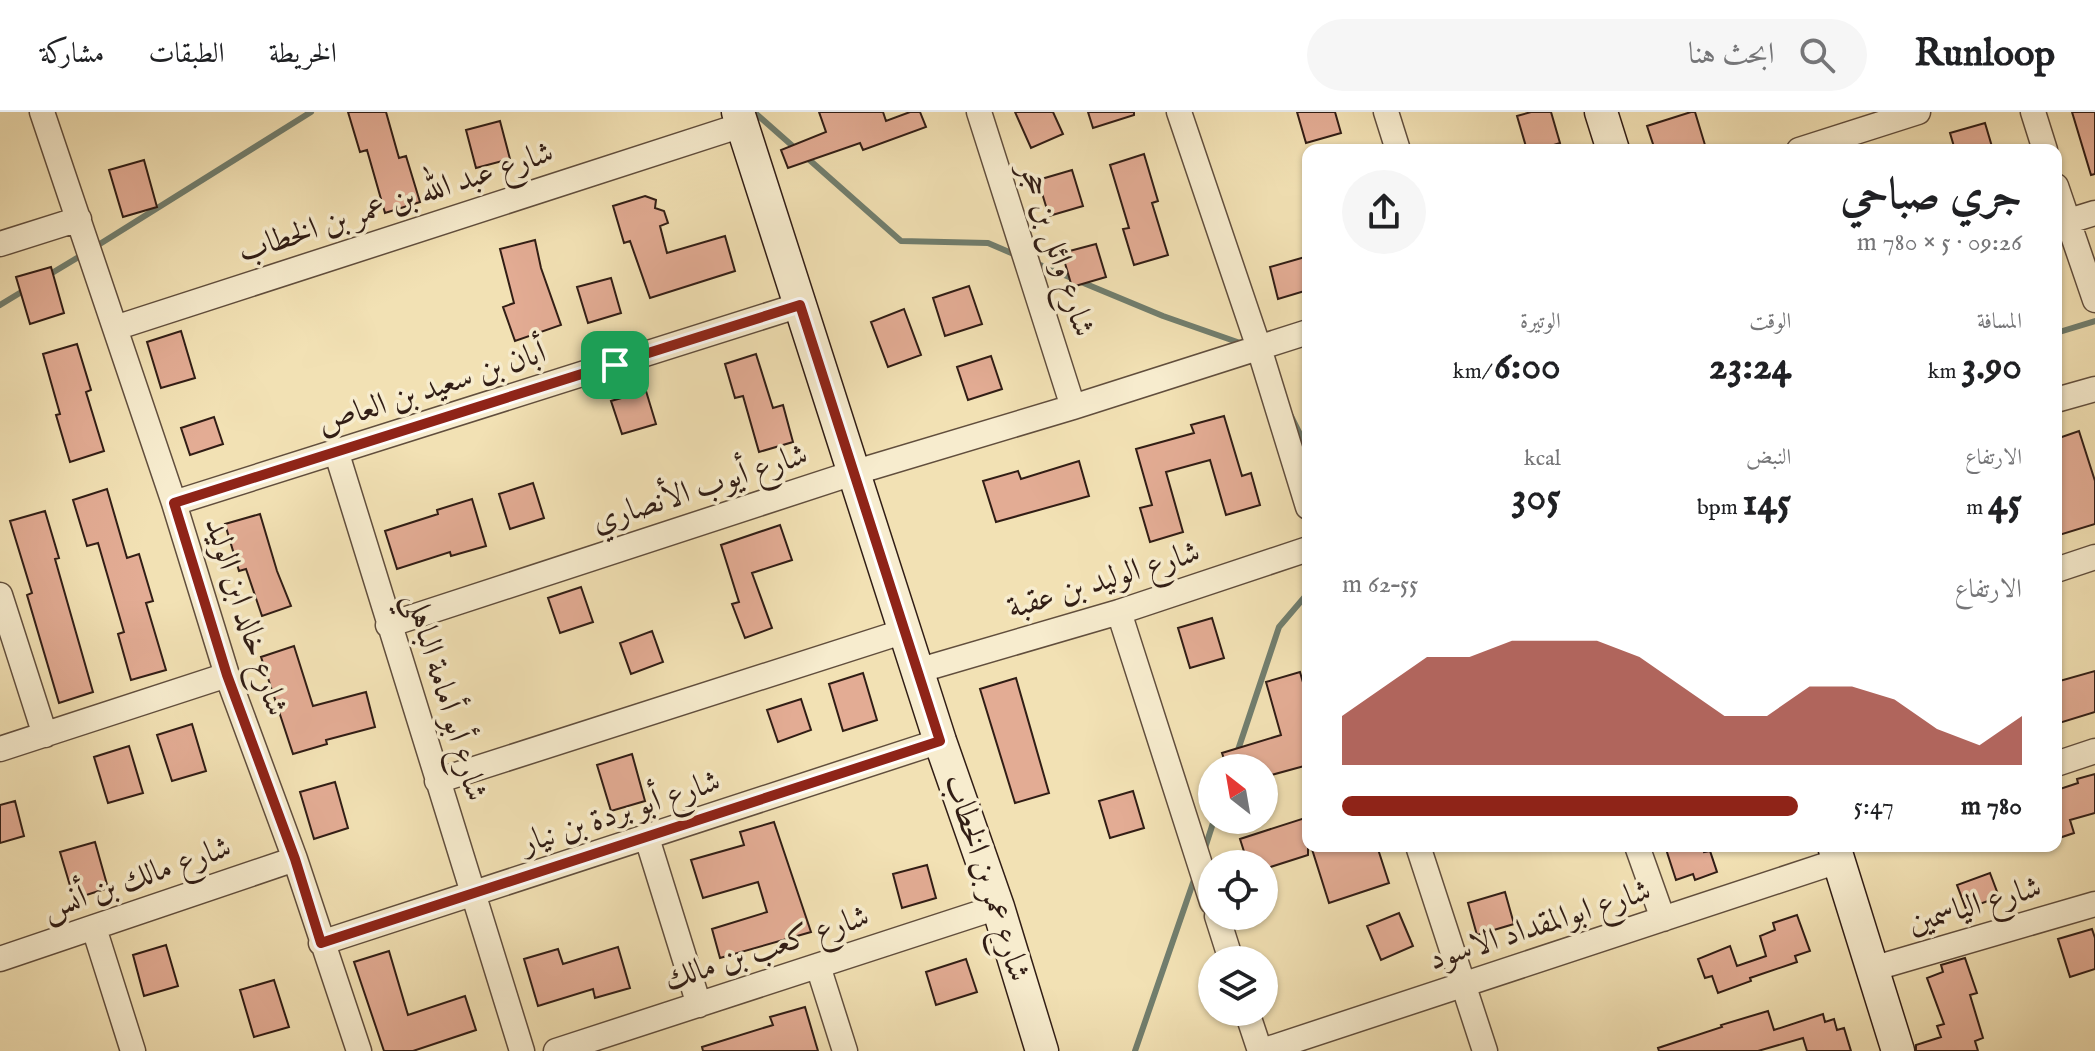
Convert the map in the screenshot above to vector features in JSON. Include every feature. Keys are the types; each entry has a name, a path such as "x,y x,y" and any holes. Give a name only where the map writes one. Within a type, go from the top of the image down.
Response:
{"street":[{"name":"شارع خالد ابن الوليد","path":"42,112 174,503 227,675 295,859 359,1051"},
{"name":"شارع وائل بن حجر","path":"979,112 1073,407"},
{"path":"1179,112 1259,348 1302,488"},
{"path":"1386,112 1396,144"},
{"path":"1601,112 1611,144"},
{"path":"1818,144 1918,112"},
{"path":"2033,112 2043,144"},
{"name":"شارع عمر بن الخطاب","path":"740,119 856,472 917,671 998,907 1042,1051"},
{"name":"شارع عبد الله بن عمر بن الخطاب","path":"115,328 740,119"},
{"path":"2095,213 2062,223 2095,300"},
{"path":"0,244 79,219"},
{"name":"أبان بن سعيد بن العاص","path":"174,503 337,454 800,305"},
{"name":"شارع أيوب الأنصاري","path":"388,625 856,472 1302,334"},
{"path":"2062,398 2095,389"},
{"name":"شارع أبو أمامة الباهلي","path":"337,454 522,1051"},
{"name":"شارع الوليد بن عقبة","path":"917,671 1119,612 1302,551"},
{"path":"2062,568 2095,557"},
{"path":"0,595 45,735"},
{"path":"1119,612 1198,858"},
{"path":"437,781 905,631"},
{"path":"0,749 227,675"},
{"name":"شارع أبو بردة بن نيار","path":"321,943 940,741"},
{"path":"2062,762 2095,751"},
{"path":"647,838 699,1005"},
{"path":"1420,852 1485,1051"},
{"path":"1639,852 1663,919"},
{"path":"1836,854 1898,1051"},
{"name":"شارع ابوالمقداد الاسود","path":"1261,1051 1663,919 1836,854"},
{"name":"شارع مالك بن أنس","path":"0,959 295,859"},
{"name":"شارع الياسمين","path":"1872,969 2095,904"},
{"name":"شارع كعب بن مالك","path":"556,1051 998,907"},
{"path":"94,928 133,1051"},
{"path":"818,966 845,1051"},
{"path":"1252,1026 1261,1051"}],"building":[{"path":"348,112 386,112 399,158 406,156 420,202 385,213 367,150 360,152"},
{"path":"819,112 883,112 886,121 910,112 920,112 926,127 863,150 860,143 788,168 781,150 826,132"},
{"path":"1015,112 1053,112 1063,134 1031,148"},
{"path":"1088,112 1134,112 1134,115 1093,128"},
{"path":"1297,112 1335,112 1341,133 1306,143"},
{"path":"1551,112 1560,143 1525,144 1517,116"},
{"path":"1695,112 1705,144 1653,144 1647,126"},
{"path":"2072,112 2095,112 2095,174 2091,175"},
{"path":"500,121 510,159 476,168 466,130"},
{"path":"1985,123 1991,144 1953,144 1950,133"},
{"path":"1144,154 1158,201 1152,203 1168,255 1134,265 1123,229 1129,228 1110,165"},
{"path":"144,160 157,207 123,217 109,170"},
{"path":"1072,170 1083,206 1049,216 1038,180"},
{"path":"645,196 656,200 655,208 664,211 668,223 660,226 667,253 725,236 735,271 650,298 630,241 624,243 613,206"},
{"path":"535,240 541,268 561,325 515,341 503,307 514,303 500,249"},
{"path":"1096,244 1106,277 1072,287 1062,253"},
{"path":"1302,258 1302,292 1278,299 1270,267"},
{"path":"51,267 64,313 30,324 16,277"},
{"path":"611,278 621,313 588,323 577,287"},
{"path":"969,286 982,324 945,336 933,298"},
{"path":"904,309 921,355 888,367 871,322"},
{"path":"181,331 195,378 161,388 147,342"},
{"path":"77,344 91,390 86,392 104,451 70,462 43,354"},
{"path":"756,354 773,408 783,405 793,442 759,452 743,396 735,398 725,364"},
{"path":"991,356 1002,389 968,400 957,367"},
{"path":"646,391 656,424 622,434 611,401"},
{"path":"1224,416 1242,476 1251,473 1260,505 1226,515 1210,460 1166,472 1183,532 1150,542 1140,508 1152,505 1136,449 1194,433 1191,425"},
{"path":"214,417 223,444 190,455 181,428"},
{"path":"2079,431 2095,481 2095,524 2062,534 2062,437"},
{"path":"1079,461 1089,496 996,522 983,481 1018,471 1021,479"},
{"path":"533,483 544,518 510,529 499,494"},
{"path":"107,489 127,558 139,554 153,601 146,603 166,670 131,680 118,634 124,632 98,543 87,546 73,500"},
{"path":"472,499 486,546 451,556 450,552 397,569 385,531"},
{"path":"45,511 59,558 55,559 93,692 59,703 27,595 32,593 10,521"},
{"path":"260,514 291,606 262,616 246,569 239,571 225,524"},
{"path":"780,525 792,560 752,573 772,628 745,638 732,604 739,602 721,545"},
{"path":"581,587 593,622 560,633 548,598"},
{"path":"1212,618 1224,658 1190,668 1178,628"},
{"path":"652,631 663,662 631,674 620,643"},
{"path":"294,646 313,706 366,692 375,727 326,740 327,744 293,754 261,657"},
{"path":"2095,671 2095,712 2062,722 2062,680"},
{"path":"1300,672 1302,767 1278,773 1278,754 1222,753 1281,735 1266,682"},
{"path":"863,673 877,720 843,731 829,684"},
{"path":"1016,678 1049,793 1015,803 980,689"},
{"path":"801,699 811,730 778,742 767,710"},
{"path":"192,724 206,771 172,781 157,735"},
{"path":"129,746 143,793 108,803 94,757"},
{"path":"632,754 645,801 611,811 597,765"},
{"path":"2095,774 2095,813 2070,820 2074,833 2062,837 2062,788 2078,783 2077,779"},
{"path":"335,782 348,828 314,839 300,792"},
{"path":"1133,791 1144,828 1110,838 1099,801"},
{"path":"15,801 24,836 0,843 0,805"},
{"path":"1302,819 1302,852 1308,852 1308,855 1278,865 1278,850 1244,850 1240,839 1255,834 1278,834 1278,827"},
{"path":"774,822 811,932 720,958 712,929 767,912 758,882 703,898 691,860 744,845 740,832"},
{"path":"95,842 108,888 74,899 60,852"},
{"path":"1313,852 1379,852 1389,883 1329,903"},
{"path":"1667,852 1710,852 1717,872 1695,880 1693,874 1676,880"},
{"path":"927,865 936,898 902,908 893,874"},
{"path":"1990,873 1999,897 1966,909 1957,885"},
{"path":"1505,892 1514,924 1477,935 1468,903"},
{"path":"1399,913 1413,946 1381,960 1367,926"},
{"path":"1797,915 1810,951 1795,956 1797,962 1718,993 1712,976 1705,978 1698,959 1730,946 1737,966 1766,956 1760,936 1775,930 1773,923"},
{"path":"2092,929 2095,969 2070,977 2058,939"},
{"path":"166,945 178,986 144,996 133,955"},
{"path":"618,947 630,988 595,998 593,989 538,1006 524,959 558,949 563,964"},
{"path":"389,951 408,1015 465,996 476,1030 413,1051 384,1051 354,962"},
{"path":"1965,958 1977,993 1970,995 1983,1038 1975,1041 1978,1051 1916,1051 1916,1045 1941,1037 1937,1026 1944,1024 1927,978 1943,972 1941,965"},
{"path":"966,959 977,992 936,1005 926,972"},
{"path":"274,980 289,1027 254,1037 240,990"},
{"path":"805,1007 818,1051 703,1051 702,1047 773,1025 770,1017"},
{"path":"1768,1011 1774,1030 1823,1014 1825,1022 1834,1019 1837,1030 1844,1028 1851,1051 1807,1051 1803,1038 1758,1051 1659,1051 1658,1048"}],"waterway":[{"path":"95,247 311,112"},
{"path":"754,112 796,149"},
{"path":"805,156 901,241 988,243 1016,255"},
{"path":"47,276 82,255"},
{"path":"1033,262 1163,316 1243,344"},
{"path":"0,305 28,288"},
{"path":"2062,331 2095,321"},
{"path":"1291,416 1302,438"},
{"path":"1237,754 1279,627 1302,600"},
{"path":"1204,850 1209,834"},
{"path":"1135,1051 1195,877"}],"route":[{"path":"800,305 940,741 321,943 295,859 227,675 174,503 615,365 800,305"}]}
